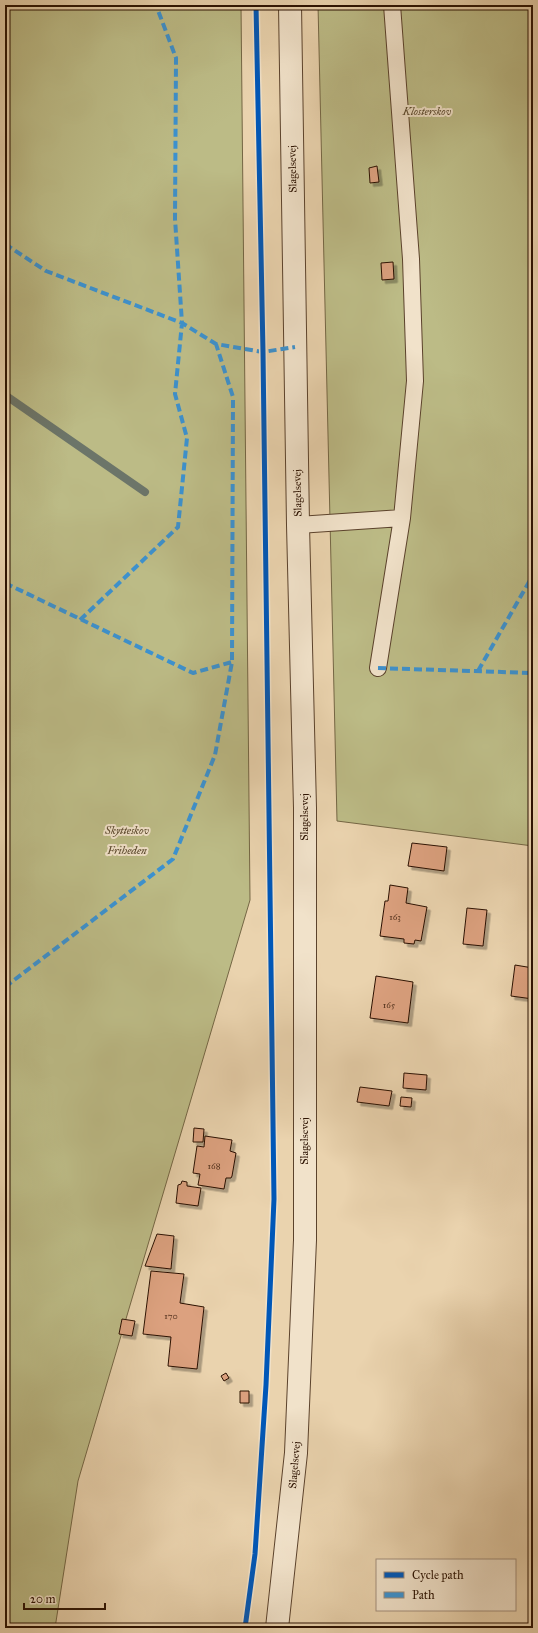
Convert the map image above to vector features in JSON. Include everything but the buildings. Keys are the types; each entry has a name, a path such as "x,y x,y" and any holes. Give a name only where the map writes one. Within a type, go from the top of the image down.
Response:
{"street":[{"name":"Slagelsevej","path":"277,1628 296,1453 305,1240 305,808 298,525 290,5"}],"lane":[{"path":"378,668 402,518 415,381 411,259 392,5"},
{"path":"298,525 402,518"}],"green space":[{"name":"Friheden","path":"5,5 241,5 250,900 78,1481 55,1628 5,1628"},
{"name":"Klosterskov","path":"318,5 533,5 533,846 337,821"}],"waterway":[{"path":"5,395 145,492"}],"marked path":[{"path":"80,620 178,527 187,438 175,394 182,323 175,219 176,58 156,5"},
{"path":"5,244 46,271 182,323 216,344 263,352 295,347"},
{"path":"5,987 173,859 215,755 232,662 233,397 216,344"},
{"path":"478,671 533,575"},
{"path":"5,583 193,673 232,662"},
{"path":"378,668 533,673"}],"cycle path":[{"path":"245,1628 255,1554 266,1385 274,1199 263,352 256,5"}],"park label":[{"name":"Skytteskov","path":"127,830"}]}
